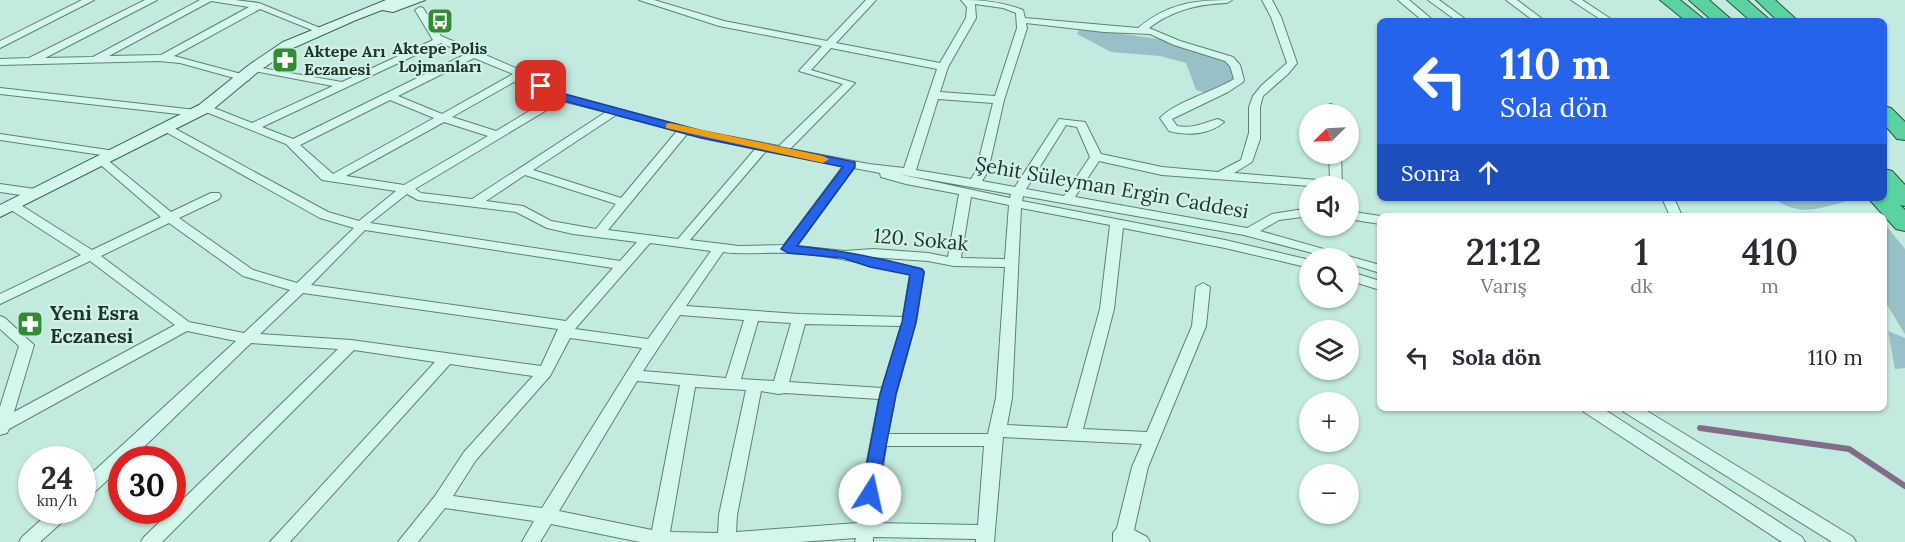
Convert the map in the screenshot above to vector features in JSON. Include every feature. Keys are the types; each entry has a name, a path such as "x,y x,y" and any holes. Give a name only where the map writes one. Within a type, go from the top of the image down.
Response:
{"highway":[{"path":"1669,0 1693,18"},
{"path":"1698,0 1720,18"},
{"path":"1736,0 1758,18"},
{"path":"1765,0 1786,18"},
{"path":"1887,115 1905,136"},
{"path":"1887,122 1905,136"},
{"path":"1887,179 1905,199"},
{"path":"1883,201 1905,224"}],"main road":[{"path":"6,209 201,111 288,45 336,23 399,2 421,3"}],"street":[{"path":"0,45 89,0"},
{"path":"29,62 152,0"},
{"path":"92,61 207,0"},
{"path":"215,0 258,6 320,30"},
{"path":"644,0 722,24 944,67"},
{"path":"781,151 850,83 804,71 871,0"},
{"path":"954,262 971,188 982,171 999,100 1013,60 1021,20 1020,12 1005,6 966,0"},
{"path":"909,172 944,67 971,18 972,6 966,0"},
{"path":"1142,29 1160,15 1197,1 1227,0"},
{"path":"1217,177 1246,162 1254,138 1253,107 1259,94 1274,79 1288,70 1292,63 1276,17 1267,0"},
{"path":"1403,0 1425,18"},
{"path":"1433,0 1459,18"},
{"path":"1511,0 1536,18"},
{"path":"1576,0 1604,18"},
{"path":"253,127 441,40 437,38 421,3"},
{"path":"163,58 258,6"},
{"path":"1021,20 1104,29 1142,29 1219,55 1235,65 1239,80 1224,90 1172,113 1166,118 1173,129 1184,131 1201,130 1218,122"},
{"name":"Şehit Süleyman Ergin Caddesi","path":"441,40 521,74 561,97 684,130 850,165 909,172 1117,223 1219,241 1299,261"},
{"path":"293,144 474,54"},
{"path":"0,62 163,58 249,73 344,85"},
{"path":"0,91 201,111 253,127 293,144 326,177 335,178 521,74"},
{"path":"934,95 999,100"},
{"path":"390,96 443,118 497,135"},
{"path":"96,480 300,288 368,218 406,189 561,97"},
{"path":"475,203 615,111"},
{"path":"441,501 548,516 660,540 727,541 864,536 986,537 996,436 1004,398 1016,198 1062,121 1081,124 1096,157"},
{"path":"168,129 324,215 362,226 622,265"},
{"path":"599,233 684,130"},
{"path":"0,137 108,157 170,218 248,273 300,288 652,344"},
{"path":"681,243 763,147"},
{"path":"1096,157 1162,171 1299,183"},
{"path":"1067,200 1096,157"},
{"path":"788,249 850,165"},
{"name":"Şehit Süleyman Ergin Caddesi","path":"869,168 905,182 971,188"},
{"path":"524,171 624,202"},
{"name":"120. Sokak","path":"335,178 406,189 418,196 519,209 547,224 718,248 788,249 844,255 873,253 928,257 954,262 1013,263"},
{"path":"0,188 35,193"},
{"path":"0,300 215,196"},
{"name":"Şehit Süleyman Ergin Caddesi","path":"1016,198 1067,200 1249,232 1309,248"},
{"path":"6,209 93,257 185,326 247,338 351,345 445,360 545,372"},
{"path":"1249,232 1276,218 1299,214"},
{"path":"1359,217 1377,220"},
{"path":"1074,434 1107,309 1117,223"},
{"path":"407,542 441,501 470,456 545,372 567,329 647,238"},
{"path":"531,542 632,375 718,248"},
{"path":"844,255 870,263 917,272 909,322 888,394 864,536"},
{"name":"Şehit Süleyman Ergin Caddesi","path":"1359,262 1377,269"},
{"path":"1359,279 1377,285"},
{"path":"1141,542 1122,538 1140,467 1199,326 1203,287"},
{"path":"675,310 799,319 909,322"},
{"path":"732,385 753,315"},
{"path":"779,389 799,319"},
{"path":"0,321 27,345 1,428"},
{"path":"1,428 185,326"},
{"path":"150,542 351,345"},
{"path":"279,542 445,360"},
{"path":"632,375 779,389 888,394"},
{"path":"660,540 688,381"},
{"path":"727,541 728,515 754,387"},
{"path":"1595,411 1796,542"},
{"path":"1635,411 1847,542"},
{"path":"881,440 1074,434 1151,438"},
{"path":"28,542 48,524"}],"shaded area":[{"path":"1080,28 1158,39 1228,60 1235,79 1210,94 1196,90 1186,63 1160,56 1111,52 1077,34"},
{"path":"1778,201 1846,201 1810,210 1792,208"},
{"path":"1887,227 1905,249 1905,334 1887,305"},
{"path":"1888,331 1905,338 1905,368 1895,369"}],"waterway":[{"path":"1700,428 1849,449 1905,486"}],"slow traffic":[{"path":"670,126 823,159"}],"place":[{"name":"Aktepe Polis Lojmanları","path":"440,21"},
{"name":"Aktepe Arı Eczanesi","path":"285,60"},
{"name":"Yeni Esra Eczanesi","path":"30,324"}],"route":[{"path":"541,86 561,97 701,134 850,165 788,249 844,255 870,263 917,272 903,348 888,394 870,494"}]}
